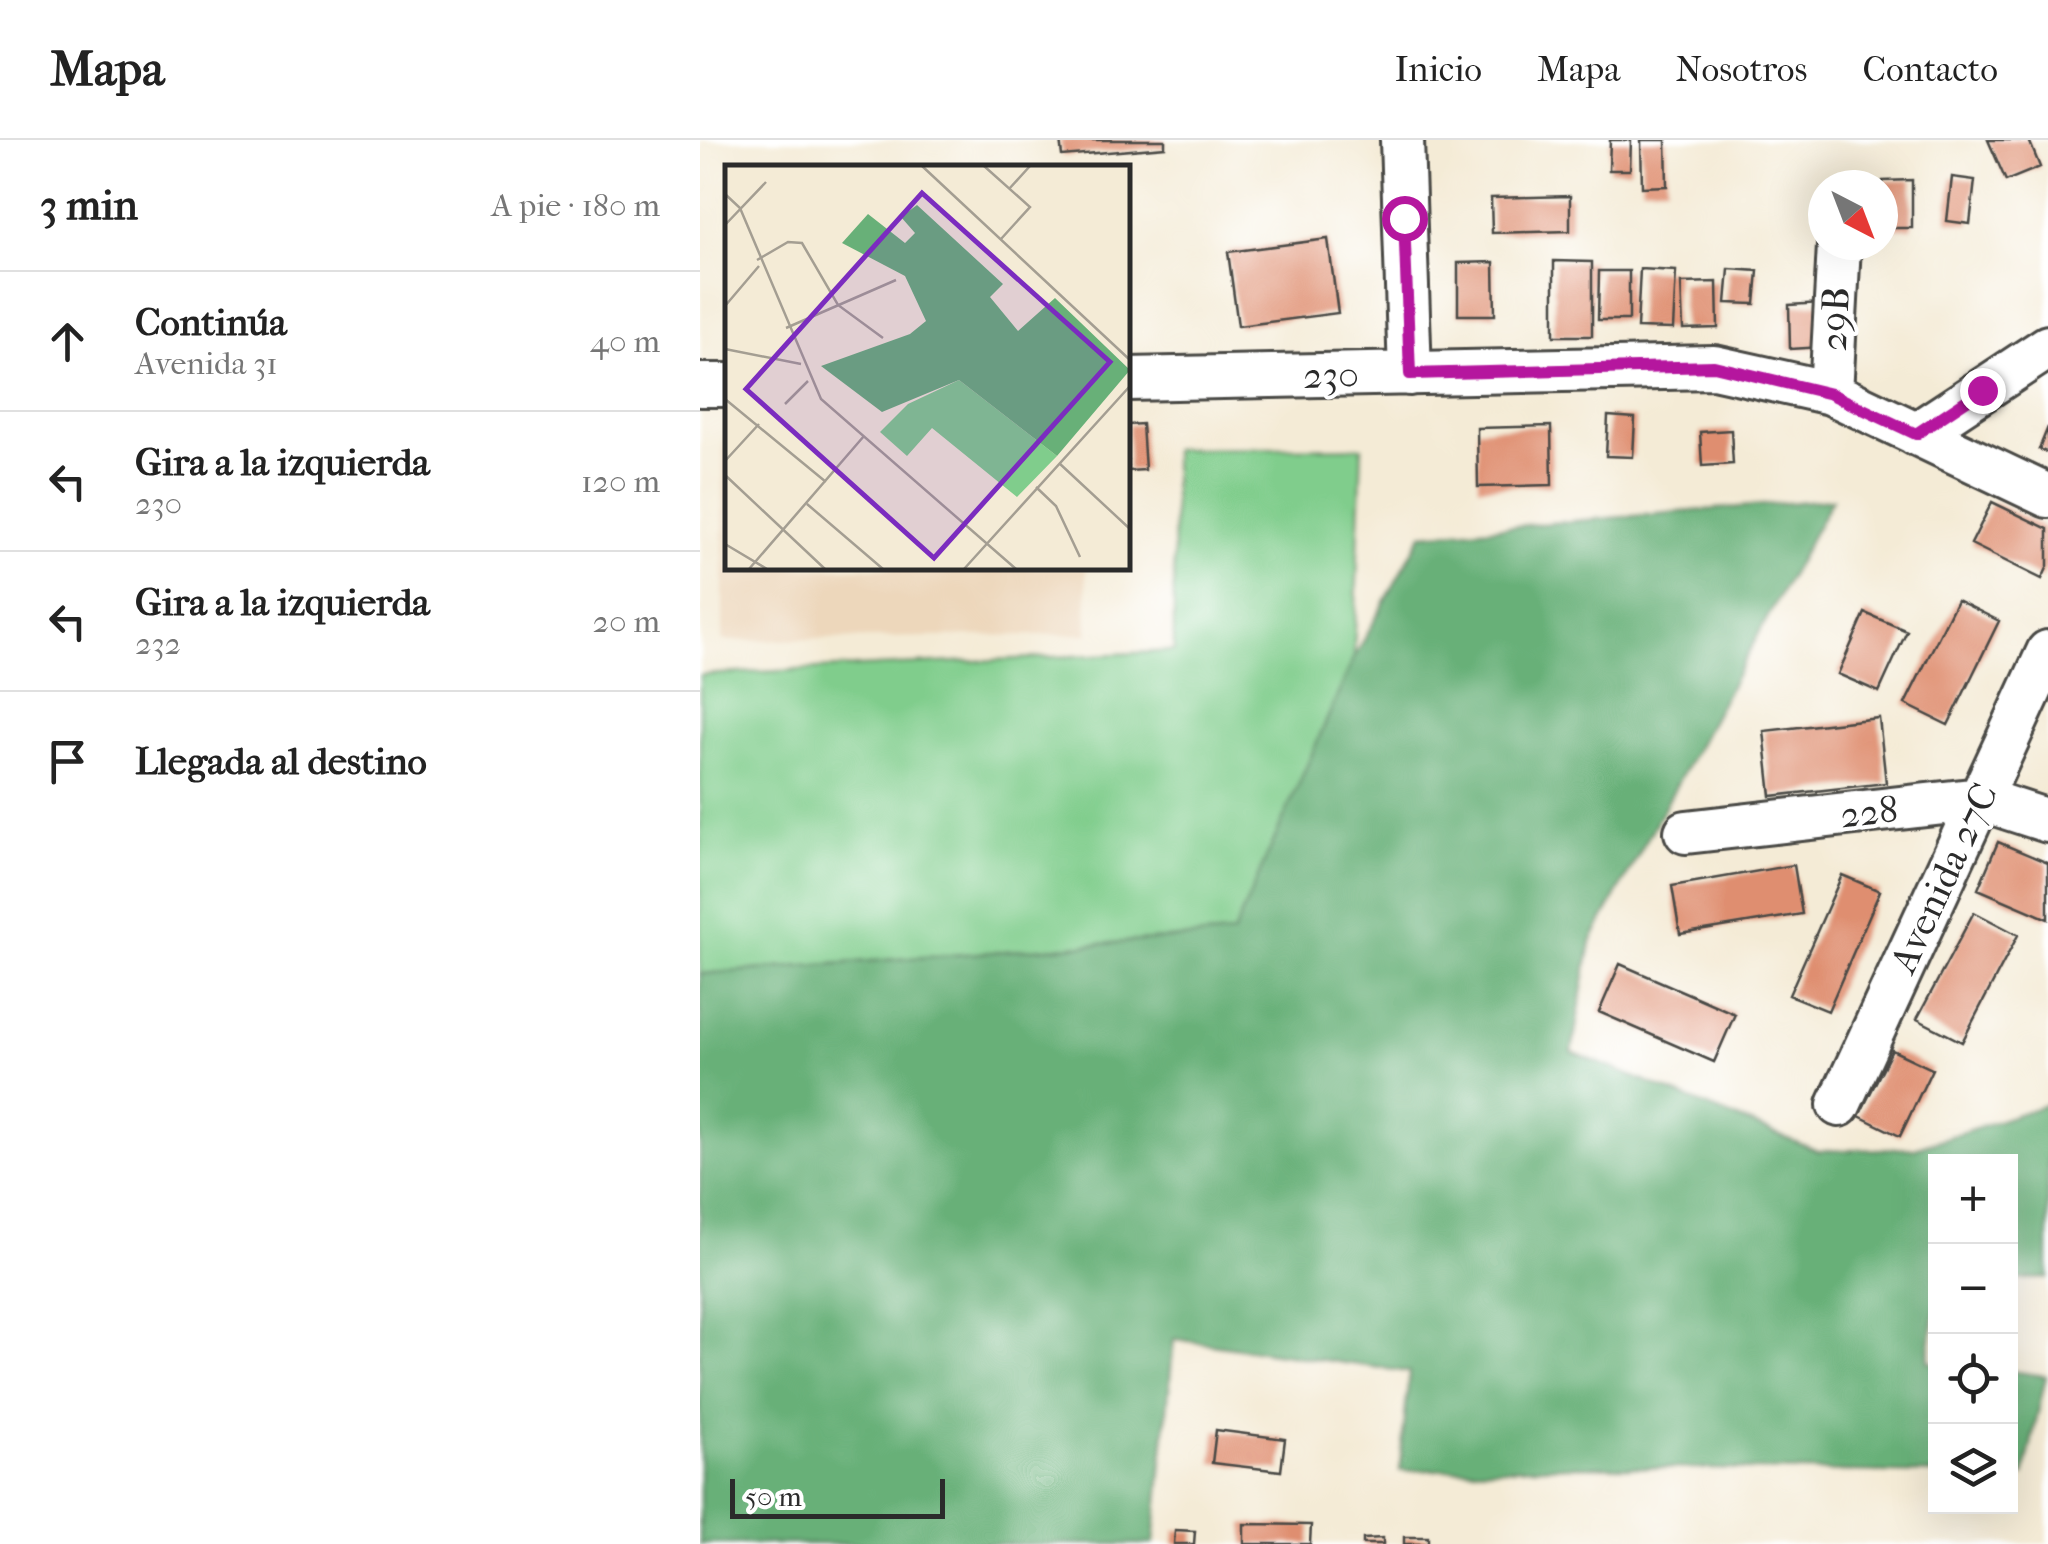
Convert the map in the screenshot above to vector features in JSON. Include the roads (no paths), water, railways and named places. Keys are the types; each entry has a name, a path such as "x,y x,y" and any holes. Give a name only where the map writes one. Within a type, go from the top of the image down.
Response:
{"street":[{"path":"1402,140 1410,374"},
{"name":"29B","path":"1831,394 1838,260"},
{"path":"1916,434 2048,347"},
{"name":"230","path":"1130,379 1714,366 1831,394 2048,496"},
{"name":"Avenida 27C","path":"1840,1104 2048,652"},
{"name":"228","path":"1686,832 1980,799 2048,821"}]}
